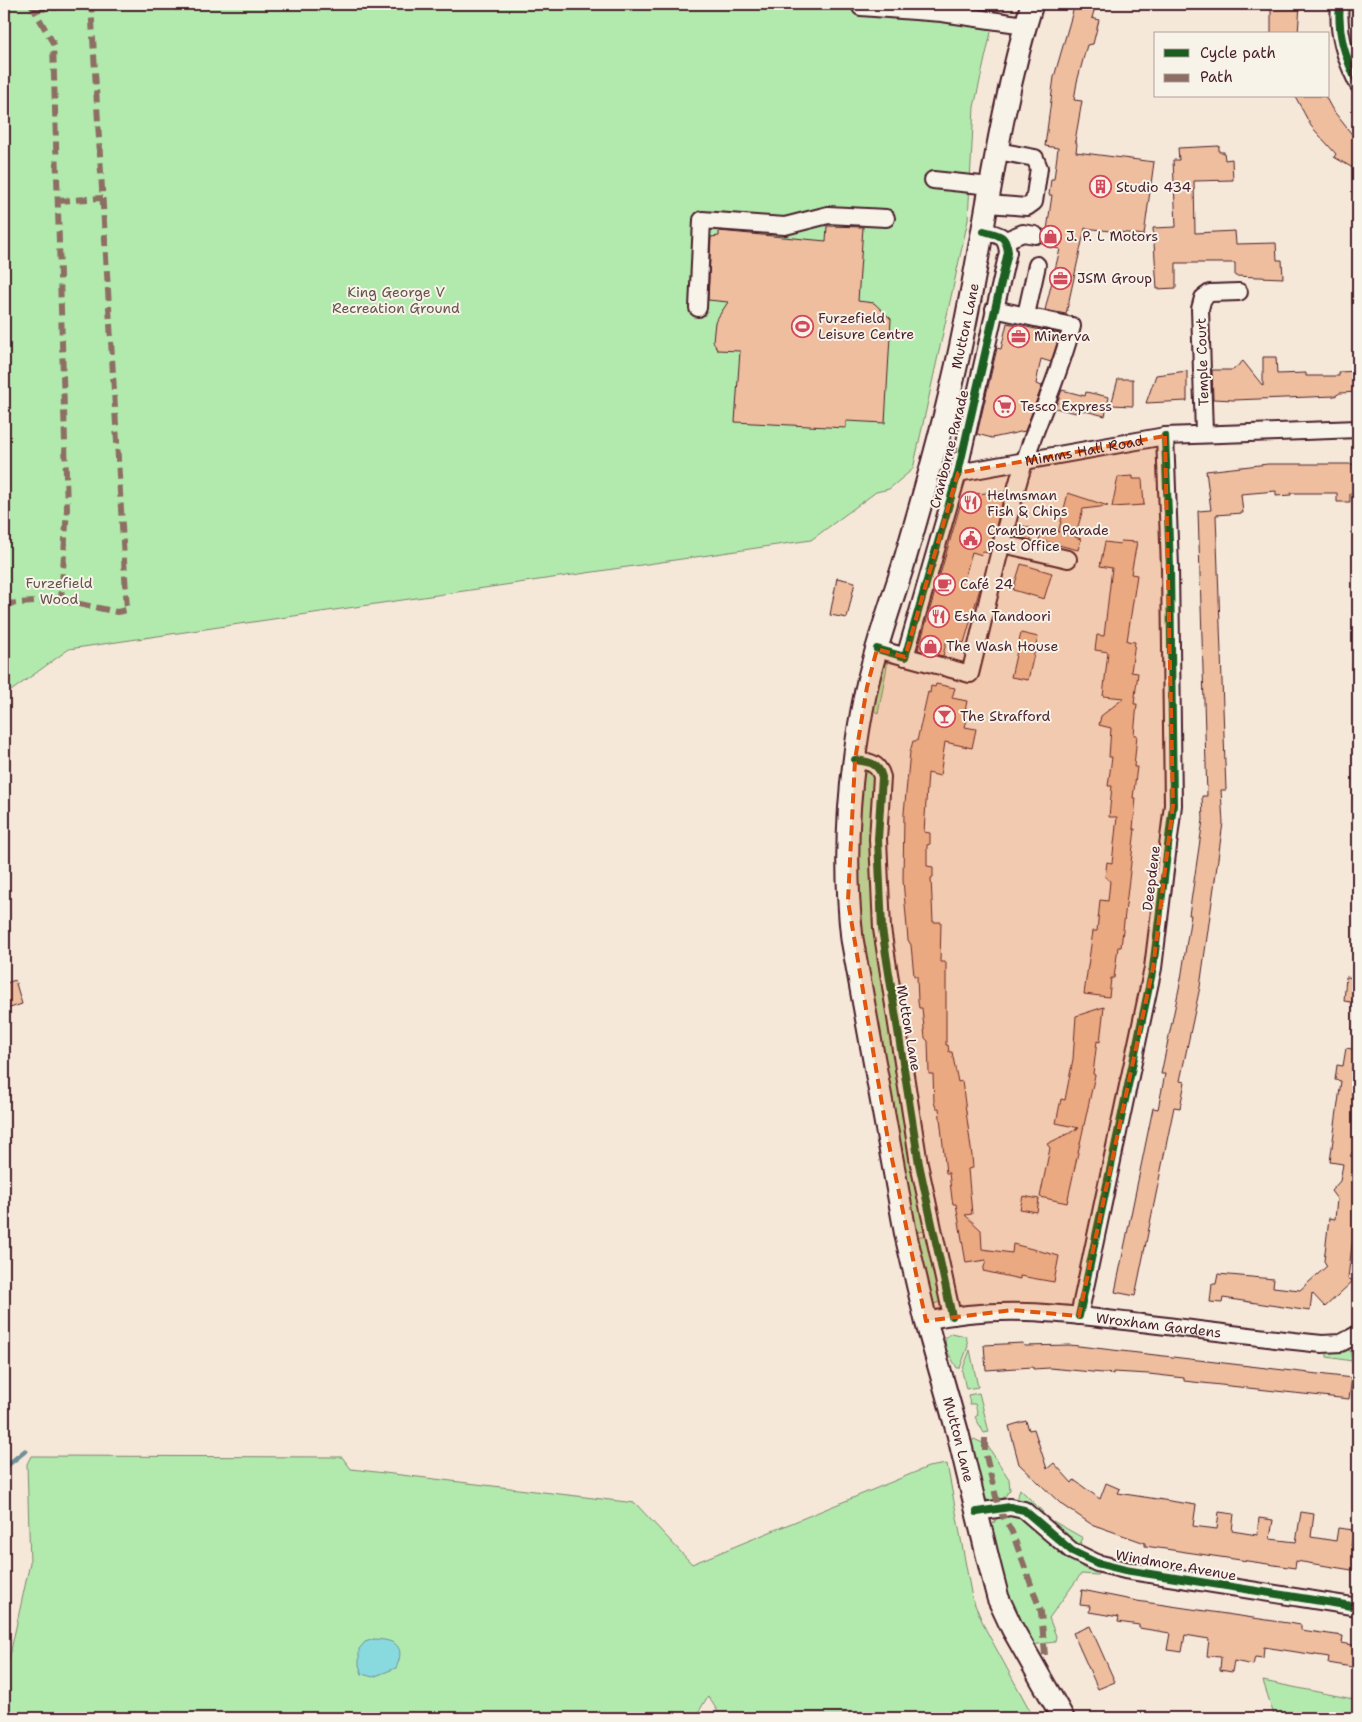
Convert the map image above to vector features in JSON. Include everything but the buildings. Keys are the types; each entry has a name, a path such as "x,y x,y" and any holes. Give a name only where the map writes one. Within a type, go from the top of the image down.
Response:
{"main road":[{"name":"Mutton Lane","path":"1032,4 1025,26 997,150 984,231 954,378 931,469 866,687 855,760 848,868 852,939 904,1226 926,1321 958,1434 998,1598 1012,1628 1063,1718"}],"street":[{"path":"860,4 861,7 942,13 1025,26"},
{"path":"1340,4 1338,19 1344,54 1358,84"},
{"path":"933,180 1027,207 1034,202 1039,168 1035,158 997,150"},
{"path":"698,308 702,220 785,226 828,215 886,218"},
{"path":"984,231 1002,236 1006,240 1023,233 1035,235"},
{"name":"Cranborne Parade","path":"905,657 958,473 1008,252 1006,240"},
{"path":"1026,315 1036,265"},
{"name":"Temple Court","path":"1204,433 1200,309 1203,298 1210,294 1238,292"},
{"path":"877,649 970,674 1026,459 1048,393 1064,361 1072,326 994,309"},
{"name":"Mimms Hall Road","path":"958,473 1026,459 1165,436 1204,433 1358,429"},
{"name":"Deepdene","path":"1079,1316 1153,968 1173,806 1170,567 1165,436"},
{"path":"1003,544 1068,559"},
{"name":"Mutton Lane","path":"855,760 874,763 880,769 882,777 878,839 878,884 888,982 920,1164 952,1316"},
{"name":"Wroxham Gardens","path":"926,1321 952,1316 1012,1310 1322,1344 1342,1343 1358,1334"},
{"name":"Windmore Avenue","path":"977,1512 1010,1507 1024,1510 1072,1551 1097,1563 1125,1570 1358,1607"}],"highlighted area":[{"path":"1165,436 1173,805 1153,968 1079,1316 1012,1310 926,1321 888,1140 848,901 855,760 867,687 877,649 905,657 958,473"}],"green space":[{"name":"King George V Recreation Ground","path":"4,4 943,4 996,10 974,107 968,220 913,469 889,489 876,492 811,540 69,649 4,696"},
{"path":"888,661 878,714 872,708 881,669"},
{"path":"869,771 874,776 871,873 876,937 912,1165 926,1231 914,1233 858,918 858,827 863,775"},
{"path":"927,1235 941,1299 940,1302 934,1304 915,1237"},
{"path":"951,1333 966,1336 968,1346 960,1368 957,1368 946,1349 945,1338"},
{"path":"970,1350 978,1387 966,1389 962,1371"},
{"path":"1350,1350 1352,1361 1327,1357 1327,1351"},
{"path":"979,1393 989,1432 984,1433 975,1417 978,1415 975,1404 970,1404 968,1395"},
{"path":"974,1439 987,1445 1009,1479 1010,1490 1002,1500 989,1501 984,1497 970,1442"},
{"path":"31,1456 342,1457 351,1469 635,1503 692,1564 928,1467 947,1464 972,1598 986,1630 1034,1718 722,1718 708,1696 695,1718 4,1718 4,1682 30,1563 27,1464"},
{"path":"1020,1489 1043,1512 1041,1514 1019,1502 1017,1499"},
{"path":"1005,1516 1018,1517 1098,1569 1098,1575 1081,1574 1049,1618 1056,1636 1055,1642 1031,1645 1002,1581 991,1527 997,1518"},
{"path":"1053,1521 1083,1538 1079,1546 1051,1524"},
{"path":"1263,1681 1358,1700 1358,1718 1275,1718"}],"water":[{"path":"374,1639 393,1643 399,1649 400,1654 396,1668 373,1677 362,1674 359,1665 359,1649 365,1642"}],"waterway":[{"path":"4,1468 25,1451"}],"marked path":[{"path":"4,604 61,600 67,509 53,43 31,4"},
{"path":"34,10 84,4"},
{"path":"61,600 117,612 127,610 91,4"},
{"path":"58,201 103,198"},
{"path":"939,482 947,455 954,450 963,451"},
{"path":"985,1438 985,1452 999,1509 1012,1532 1041,1612 1045,1655"}],"cycle path":[{"path":"1340,4 1339,15 1343,45 1358,84"},
{"path":"877,649 905,657 958,473 1008,252 1006,242 1001,237 984,231"},
{"path":"1079,1316 1153,968 1173,805 1170,567 1165,436"},
{"path":"855,760 869,762 878,768 882,777 878,839 882,929 919,1164 952,1316"},
{"path":"977,1512 1010,1507 1024,1510 1072,1551 1097,1563 1125,1570 1358,1607"}],"place":[{"name":"Studio 434","path":"1100,187"},
{"name":"J. P. L Motors","path":"1050,236"},
{"name":"JSM Group","path":"1061,278"},
{"name":"Furzefield Leisure Centre","path":"802,326"},
{"name":"Minerva","path":"1018,336"},
{"name":"Tesco Express","path":"1004,406"},
{"name":"Helmsman Fish & Chips","path":"971,503"},
{"name":"Cranborne Parade Post Office","path":"971,538"},
{"name":"Café 24","path":"944,584"},
{"name":"Esha Tandoori","path":"938,616"},
{"name":"The Wash House","path":"930,646"},
{"name":"The Strafford","path":"944,716"}],"park label":[{"name":"Furzefield Wood","path":"59,592"}]}
